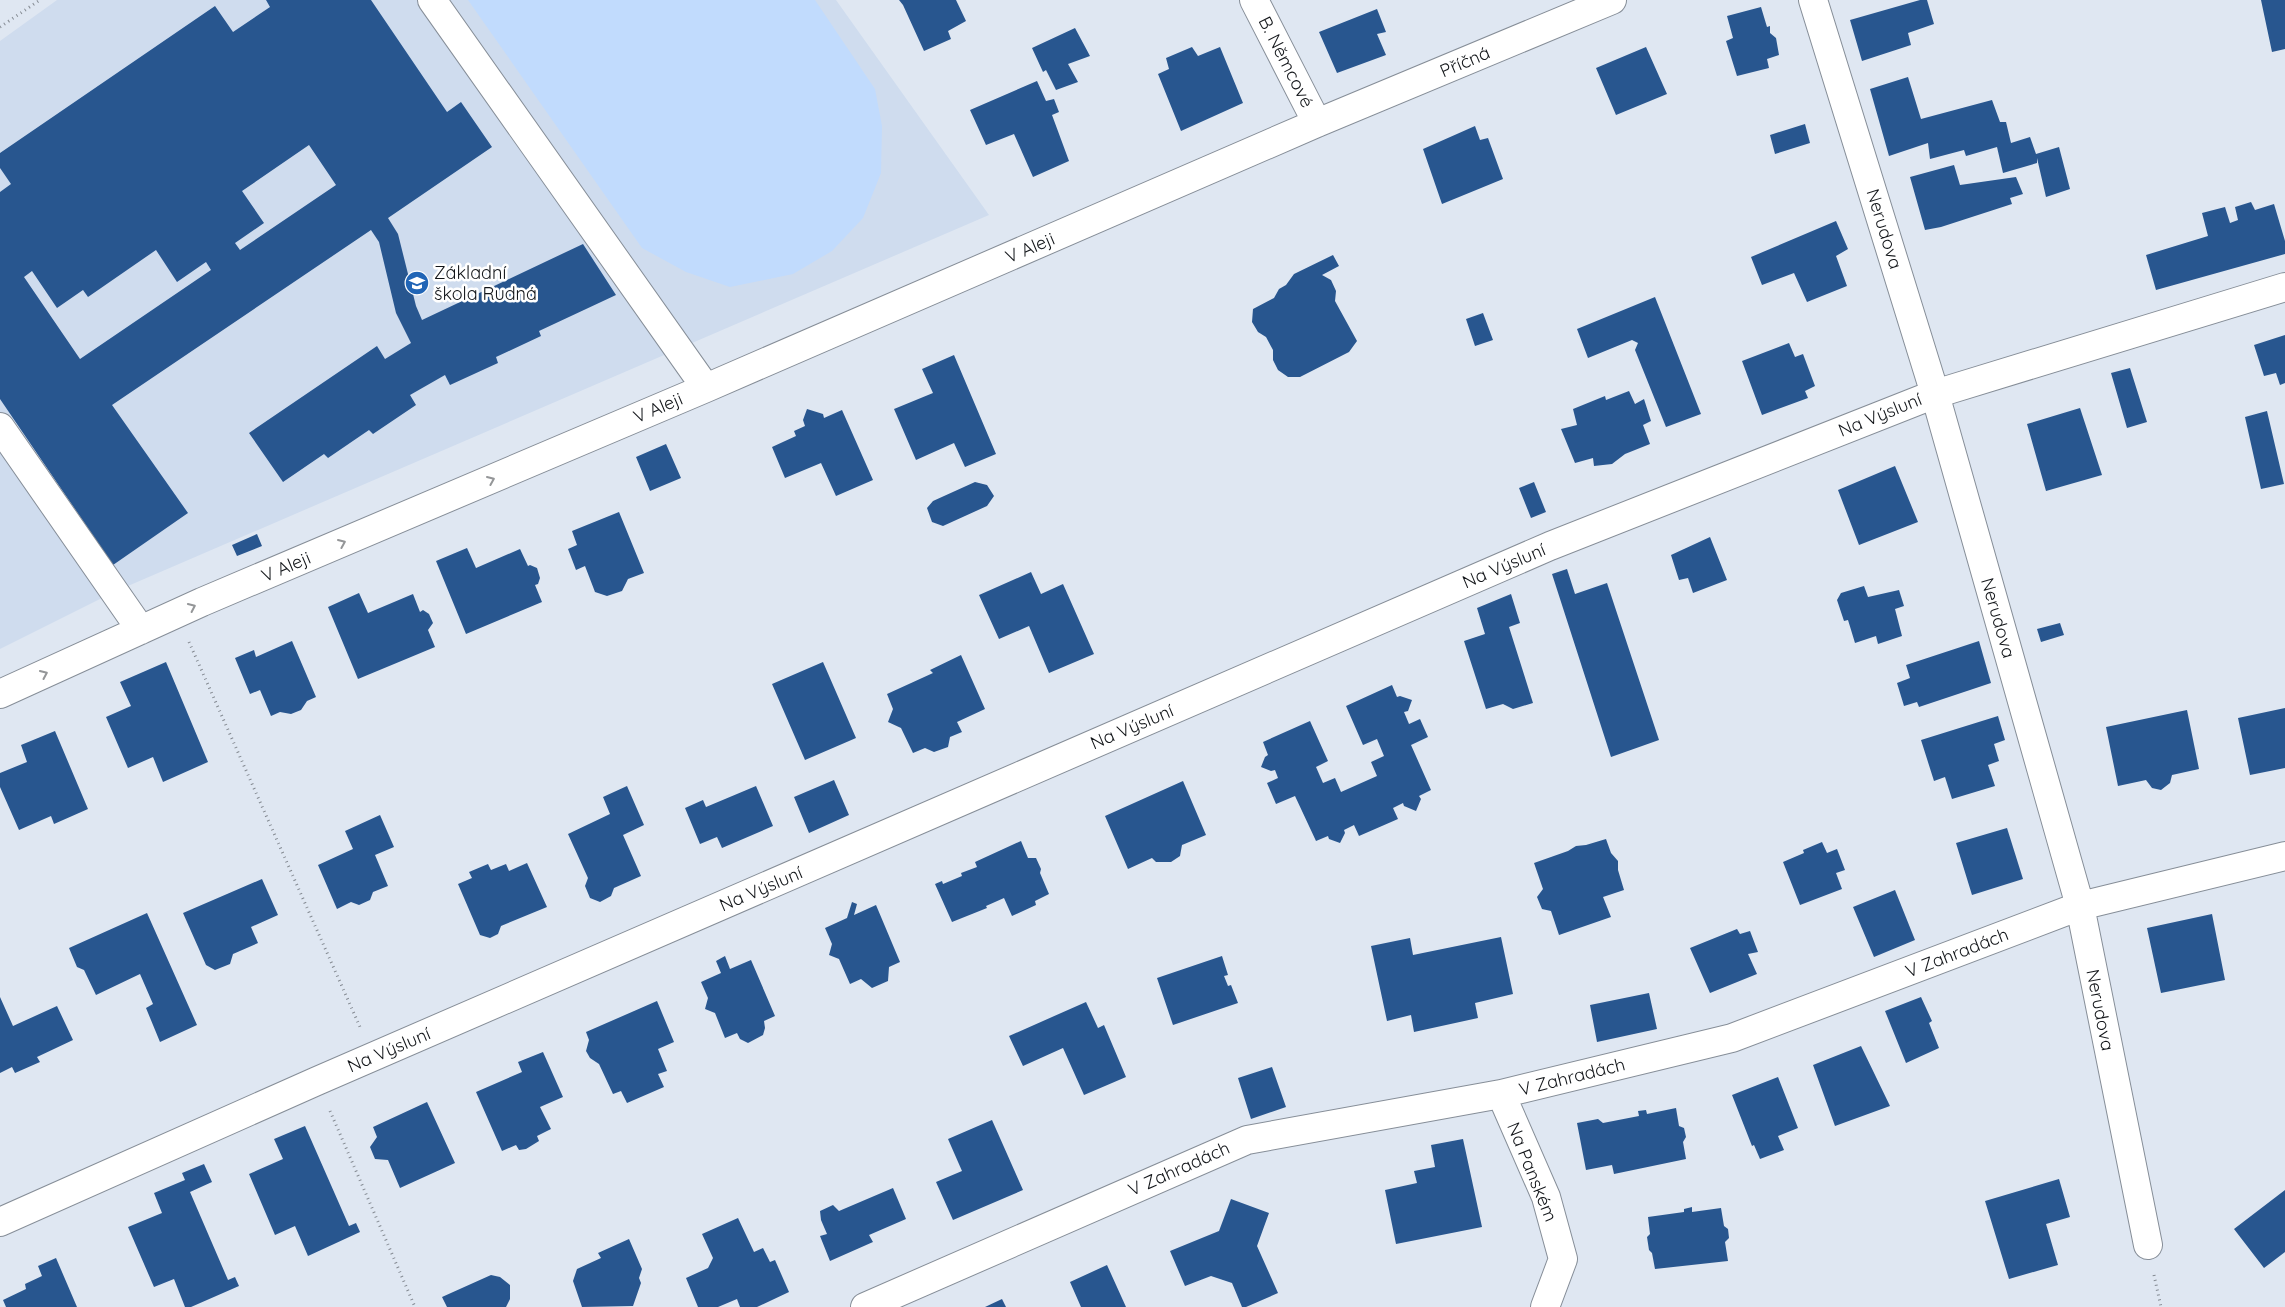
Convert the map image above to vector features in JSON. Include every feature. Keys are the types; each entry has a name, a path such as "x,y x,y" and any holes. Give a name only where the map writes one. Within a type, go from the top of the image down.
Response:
{"street":[{"path":"432,0 706,388"},
{"name":"B. Němcové","path":"1254,0 1317,124"},
{"name":"Příčná","path":"1317,124 1612,0"},
{"name":"Nerudova","path":"1813,0 1935,394 2080,906 2148,1245"},
{"name":"V Aleji","path":"0,694 149,627 1317,124"},
{"name":"Na Výsluní","path":"0,1222 317,1081 1541,550 1935,394 2285,287"},
{"path":"0,427 149,627"},
{"name":"V Zahradách","path":"865,1307 1246,1140 1501,1094 1732,1038 2080,906 2285,856"},
{"name":"Na Panském","path":"1501,1094 1546,1197 1563,1259 1545,1307"}],"path":[{"path":"0,27 40,0"},
{"path":"149,627 188,640 374,1057"},
{"path":"317,1081 415,1307"}],"shaded area":[{"name":"Základní škola Rudná","path":"57,0 836,0 989,215 114,592 0,649 0,41"},
{"path":"468,0 815,0 875,89 882,126 881,173 863,218 832,251 793,274 730,287 686,272 642,248"}],"building":[{"path":"266,0 371,0 447,112 461,102 492,147 388,218 398,234 416,306 422,320 583,244 616,295 539,331 541,336 496,357 498,363 450,385 445,375 410,395 416,405 373,434 369,430 328,458 324,454 283,482 249,433 377,346 385,359 411,343 396,313 379,242 371,230 112,405 188,513 113,565 0,399 0,192 11,184 0,168 0,153 215,6 233,32 270,7","holes":["309,145 336,185 240,250 235,243 264,223 242,191","156,250 177,282 206,262 211,270 80,359 24,277 32,271 57,308 83,290 88,297"]},
{"path":"899,0 956,0 966,21 948,31 951,39 924,51"},
{"path":"1920,0 1927,0 1934,24 1908,33 1911,45 1862,61 1850,20"},
{"path":"2261,0 2285,0 2285,49 2272,52"},
{"path":"1761,7 1767,27 1770,26 1770,33 1776,38 1779,55 1767,59 1769,68 1737,76 1726,41 1733,38 1727,16"},
{"path":"1377,9 1386,32 1377,34 1386,55 1337,73 1319,32"},
{"path":"1075,28 1090,56 1068,64 1078,82 1056,90 1046,70 1043,72 1032,48"},
{"path":"1192,47 1198,56 1220,47 1243,103 1181,131 1158,74 1169,69 1166,58"},
{"path":"1646,47 1667,94 1616,115 1596,68"},
{"path":"1908,77 1921,119 1992,100 2000,122 2006,122 2011,143 2030,137 2036,154 2059,147 2070,189 2046,197 2037,158 2037,163 2003,173 1997,147 1966,156 1964,150 1930,159 1928,143 1889,156 1870,89"},
{"path":"1037,81 1046,101 1054,99 1059,112 1052,115 1069,161 1033,177 1014,134 986,145 970,110"},
{"path":"1805,124 1810,143 1775,154 1770,135"},
{"path":"1475,126 1480,140 1488,138 1503,179 1442,204 1423,149"},
{"path":"1954,165 1960,185 2016,177 2023,194 2010,198 2012,204 1941,227 1925,230 1910,177"},
{"path":"2251,202 2255,210 2274,204 2285,241 2285,254 2156,290 2146,255 2208,236 2202,213 2225,207 2230,223 2238,220 2235,207"},
{"path":"1836,221 1848,249 1836,256 1847,286 1807,302 1794,273 1762,285 1751,257"},
{"path":"1333,255 1339,266 1322,275 1331,280 1336,291 1335,301 1357,341 1349,352 1300,377 1288,377 1278,370 1273,360 1273,350 1266,337 1258,332 1252,322 1253,309 1274,298 1279,289 1286,285 1294,274"},
{"path":"1655,297 1701,414 1666,427 1635,350 1638,343 1632,340 1588,358 1577,329"},
{"path":"1483,313 1493,340 1475,346 1466,319"},
{"path":"2285,335 2285,383 2280,385 2276,373 2264,376 2254,345"},
{"path":"1789,343 1795,357 1803,354 1815,386 1805,391 1808,398 1762,415 1742,361"},
{"path":"954,355 996,454 965,467 954,443 916,460 894,409 933,393 922,369"},
{"path":"2130,368 2147,422 2127,428 2111,373"},
{"path":"1629,391 1635,404 1644,399 1651,421 1643,425 1650,444 1625,454 1612,464 1594,466 1593,458 1575,463 1561,429 1577,425 1573,409 1605,396 1606,400"},
{"path":"2080,408 2102,475 2046,491 2027,424"},
{"path":"807,409 823,414 824,418 842,410 873,480 836,496 821,463 785,478 772,447 796,436 794,431 805,426 803,420"},
{"path":"2267,411 2284,484 2261,489 2245,417"},
{"path":"666,444 681,478 650,491 636,457"},
{"path":"1895,466 1918,522 1859,545 1838,490"},
{"path":"975,482 987,485 994,496 987,506 943,526 932,522 927,508 933,501"},
{"path":"1534,482 1546,512 1531,518 1519,488"},
{"path":"619,512 644,573 628,579 622,591 607,596 595,592 585,566 576,570 568,549 577,545 572,531"},
{"path":"257,534 262,546 237,556 232,545"},
{"path":"1710,537 1727,580 1693,593 1688,578 1679,580 1671,555"},
{"path":"467,548 476,568 520,549 528,566 537,568 540,578 538,584 535,585 542,602 466,634 436,561"},
{"path":"1567,569 1575,594 1607,583 1659,740 1611,757 1552,574"},
{"path":"1031,572 1041,594 1063,584 1094,654 1049,673 1029,626 999,639 979,595"},
{"path":"1864,586 1868,597 1899,590 1904,606 1895,609 1902,636 1878,644 1876,636 1855,643 1848,620 1844,621 1837,600 1841,593"},
{"path":"359,593 368,613 413,594 420,612 423,610 429,614 433,623 428,630 435,647 358,679 328,607"},
{"path":"1511,594 1520,623 1509,627 1533,703 1513,709 1503,704 1486,709 1464,641 1485,634 1477,608"},
{"path":"2060,623 2064,635 2041,642 2037,629"},
{"path":"292,641 316,697 307,701 301,710 291,714 280,712 271,716 260,690 250,694 235,658 254,650 256,657"},
{"path":"1979,641 1991,683 1919,707 1917,702 1904,706 1897,683 1910,678 1906,665"},
{"path":"961,655 985,709 957,722 962,732 950,737 948,747 934,752 925,748 913,753 901,728 888,722 893,709 887,694 933,673 930,670"},
{"path":"166,662 208,762 163,782 153,757 128,768 106,717 131,706 120,682"},
{"path":"823,662 856,738 805,760 772,684"},
{"path":"1392,685 1397,697 1400,696 1412,700 1408,711 1404,712 1409,724 1420,719 1428,737 1411,745 1431,790 1419,796 1421,799 1416,811 1404,806 1403,803 1393,808 1398,819 1359,836 1354,825 1344,830 1345,833 1340,843 1329,839 1328,836 1316,841 1295,796 1276,804 1267,783 1278,778 1275,770 1271,771 1261,767 1265,757 1268,755 1263,742 1310,721 1328,761 1316,767 1323,783 1335,778 1341,792 1377,776 1371,762 1384,756 1377,739 1363,745 1346,706"},
{"path":"2285,708 2285,768 2250,775 2238,718"},
{"path":"2187,710 2199,769 2172,775 2170,783 2161,790 2152,788 2146,780 2118,786 2106,727"},
{"path":"1998,716 2005,740 1994,744 1999,761 1988,765 1995,786 1952,799 1945,777 1934,781 1921,740"},
{"path":"55,731 88,809 54,824 51,816 19,830 0,787 0,773 27,762 21,745"},
{"path":"834,780 849,815 809,833 794,797"},
{"path":"1183,781 1206,835 1182,845 1180,856 1171,862 1156,862 1152,858 1128,869 1105,816"},
{"path":"627,786 644,825 623,835 641,876 614,888 611,896 600,902 590,898 585,886 588,878 568,834 610,814 603,797"},
{"path":"756,786 773,826 722,848 717,837 700,844 685,808 703,800 706,807"},
{"path":"380,815 394,847 375,855 388,886 373,892 370,900 359,905 351,902 337,909 318,865 353,849 345,831"},
{"path":"2007,828 2023,879 1972,895 1956,843"},
{"path":"1606,839 1611,853 1618,861 1618,870 1624,890 1603,897 1611,917 1559,935 1551,911 1542,909 1537,897 1543,889 1534,863 1568,851 1576,846"},
{"path":"1021,841 1028,858 1036,858 1049,894 1035,901 1036,905 1012,916 1004,898 986,906 987,908 952,922 935,884 942,881 943,884 962,876 961,873 977,867 975,862"},
{"path":"1822,842 1827,853 1837,849 1845,870 1836,873 1842,889 1800,905 1783,862 1804,853 1803,850"},
{"path":"527,863 547,907 501,926 498,934 490,938 480,935 458,884 472,878 469,872 488,864 491,870 506,864 509,871"},
{"path":"262,879 278,915 251,927 258,943 233,954 230,964 215,970 206,965 183,913"},
{"path":"1895,890 1915,940 1874,957 1853,907"},
{"path":"852,902 857,904 854,915 876,905 900,962 889,967 888,981 872,988 861,979 850,984 839,959 829,955 832,944 825,928 847,918"},
{"path":"147,913 197,1025 160,1042 146,1008 153,1004 140,974 96,995 84,970 77,967 69,948"},
{"path":"2212,914 2225,980 2161,993 2147,928"},
{"path":"1737,929 1740,934 1750,931 1758,952 1748,954 1757,974 1710,993 1690,948"},
{"path":"1501,937 1513,994 1475,1003 1478,1018 1414,1032 1411,1015 1387,1021 1371,946 1410,938 1413,955"},
{"path":"725,956 730,969 751,960 775,1016 764,1021 763,1035 748,1043 740,1039 737,1033 725,1038 715,1013 705,1009 708,998 701,982 721,973 716,961"},
{"path":"1222,956 1228,975 1224,976 1228,986 1231,985 1238,1003 1173,1025 1157,978"},
{"path":"1649,993 1657,1029 1597,1042 1590,1005"},
{"path":"0,997 13,1026 57,1006 73,1040 37,1057 40,1062 15,1073 12,1067 0,1073"},
{"path":"1921,997 1932,1021 1929,1023 1939,1048 1906,1063 1885,1011"},
{"path":"657,1001 674,1042 658,1049 667,1071 658,1074 664,1087 627,1103 621,1091 613,1094 599,1064 590,1058 586,1051 589,1040 586,1032"},
{"path":"1086,1002 1098,1028 1104,1025 1126,1077 1084,1095 1063,1048 1023,1066 1009,1036"},
{"path":"1861,1046 1890,1106 1835,1126 1813,1065"},
{"path":"543,1052 563,1097 540,1107 551,1129 537,1136 539,1141 526,1149 519,1150 516,1145 502,1151 476,1092 522,1072 518,1062"},
{"path":"1272,1067 1286,1107 1251,1119 1238,1078"},
{"path":"1778,1077 1798,1128 1778,1136 1784,1150 1760,1159 1754,1145 1752,1146 1732,1095"},
{"path":"427,1102 455,1163 400,1188 388,1160 375,1159 370,1147 377,1137 373,1127"},
{"path":"1676,1108 1679,1126 1684,1128 1686,1137 1683,1142 1686,1159 1614,1174 1612,1165 1586,1170 1577,1123 1598,1119 1603,1123 1639,1116 1638,1111 1646,1110 1647,1114"},
{"path":"992,1120 1023,1190 953,1220 936,1182 962,1171 948,1139"},
{"path":"305,1126 349,1226 356,1223 360,1232 308,1256 295,1226 275,1235 249,1174 283,1159 274,1139"},
{"path":"1463,1139 1482,1227 1396,1244 1385,1190 1417,1183 1414,1171 1435,1167 1431,1145"},
{"path":"204,1164 212,1182 190,1192 228,1280 235,1277 239,1286 191,1307 185,1307 174,1279 154,1287 128,1227 162,1213 154,1193 185,1180 182,1173"},
{"path":"2059,1179 2070,1217 2046,1224 2058,1265 2009,1279 1985,1201"},
{"path":"893,1188 906,1219 869,1235 873,1242 830,1261 820,1236 827,1234 821,1220 820,1211 833,1205 839,1211"},
{"path":"2285,1190 2285,1252 2264,1268 2234,1229"},
{"path":"1231,1199 1269,1213 1257,1246 1278,1293 1246,1307 1242,1307 1232,1283 1211,1276 1185,1286 1170,1251 1219,1231"},
{"path":"1692,1207 1692,1212 1721,1208 1724,1226 1728,1229 1729,1238 1725,1242 1728,1261 1655,1269 1647,1237 1650,1234 1648,1217 1684,1212 1684,1209"},
{"path":"738,1218 754,1252 763,1248 770,1262 775,1260 789,1292 757,1307 740,1307 737,1299 718,1307 698,1307 686,1278 708,1268 713,1258 702,1234"},
{"path":"629,1239 642,1269 639,1278 641,1283 633,1306 582,1307 573,1281 577,1269 601,1258 598,1253"},
{"path":"56,1258 77,1307 6,1307 3,1300 26,1289 25,1284 42,1276 38,1266"},
{"path":"1107,1265 1126,1307 1081,1307 1070,1282"},
{"path":"491,1275 500,1277 510,1285 510,1299 506,1307 447,1307 442,1297"},
{"path":"1002,1299 1006,1307 985,1307"}],"place":[{"name":"Základní škola Rudná","path":"417,283"}]}
